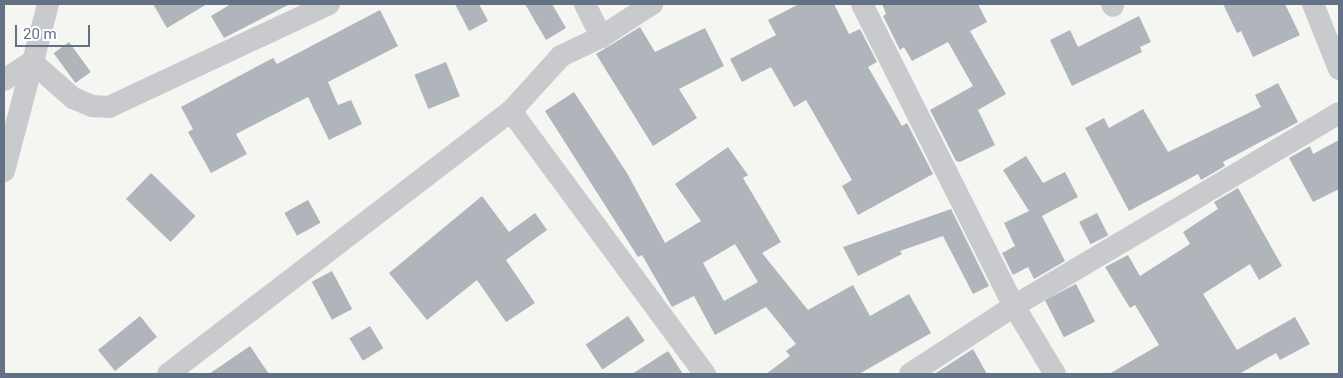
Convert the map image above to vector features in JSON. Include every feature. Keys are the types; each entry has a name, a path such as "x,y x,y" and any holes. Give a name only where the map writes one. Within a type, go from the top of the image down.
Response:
{"street":[{"path":"4,171 48,4"},
{"path":"32,62 73,98 92,106 109,107 329,4"},
{"path":"585,4 601,37"},
{"path":"178,371 510,111 561,56 601,37 652,4"},
{"path":"862,4 1014,306 1055,374"},
{"path":"1313,4 1339,69"},
{"path":"4,80 32,62"},
{"path":"510,111 705,374"},
{"path":"910,374 1014,306 1339,113"}],"building":[{"path":"153,4 207,4 167,28"},
{"path":"231,4 290,4 224,38 211,16"},
{"path":"455,4 479,4 488,21 469,31"},
{"path":"525,4 552,4 566,28 546,40"},
{"path":"799,4 834,4 849,34 860,29 877,62 868,67 902,126 907,123 933,174 858,215 842,186 852,180 806,100 794,107 771,67 742,82 730,59 776,35 768,20"},
{"path":"882,4 978,4 987,22 970,31 1006,94 978,110 995,145 960,162 956,161 930,110 973,86 948,42 912,61 904,47 900,50 883,16 886,14"},
{"path":"1223,4 1285,4 1300,35 1253,57 1241,31 1237,33"},
{"path":"380,10 398,46 328,82 338,105 351,100 362,124 329,140 308,97 236,134 247,154 211,173 188,132 193,129 181,107 273,58 277,64"},
{"path":"1139,16 1151,42 1140,47 1142,52 1072,86 1050,40 1070,30 1078,47"},
{"path":"640,27 655,52 705,28 724,66 679,89 697,118 653,146 596,54"},
{"path":"69,42 91,72 75,83 54,53"},
{"path":"446,62 460,96 428,109 414,75"},
{"path":"1278,83 1298,122 1223,162 1225,166 1201,180 1198,174 1129,211 1085,128 1104,118 1109,128 1143,109 1168,152 1261,107 1255,95"},
{"path":"574,92 627,173 665,243 701,221 675,184 728,147 748,175 743,178 781,242 762,253 808,310 853,285 870,316 909,294 931,333 859,374 766,374 790,356 786,351 796,344 766,307 715,335 694,296 672,307 642,255 638,257 545,111","holes":["735,244 758,282 724,301 703,263"]},
{"path":"1339,140 1339,189 1313,202 1289,158 1310,146 1313,154"},
{"path":"1026,156 1043,183 1065,172 1078,197 1042,216 1065,261 1034,279 1028,267 1013,275 1002,253 1015,246 1004,223 1029,211 1003,170"},
{"path":"151,173 196,216 171,242 126,199"},
{"path":"1238,188 1282,266 1259,280 1250,264 1203,294 1237,350 1295,317 1310,344 1280,360 1276,353 1239,374 1109,374 1159,345 1135,305 1130,308 1105,267 1128,255 1140,276 1190,244 1183,232 1218,209 1214,202"},
{"path":"482,196 509,232 535,213 547,230 506,260 535,303 506,322 477,280 427,320 389,273"},
{"path":"308,200 321,223 297,236 284,213"},
{"path":"951,209 989,286 973,294 943,236 900,251 902,254 858,276 843,247"},
{"path":"1097,213 1108,235 1091,244 1079,222"},
{"path":"332,271 352,309 332,320 312,282"},
{"path":"1076,284 1095,321 1064,337 1045,300"},
{"path":"140,316 157,337 115,371 98,350"},
{"path":"628,316 645,341 602,369 586,345"},
{"path":"370,326 383,348 363,361 349,338"},
{"path":"250,346 269,374 209,374"},
{"path":"973,349 987,374 934,374"},
{"path":"668,351 683,374 632,374"}]}
